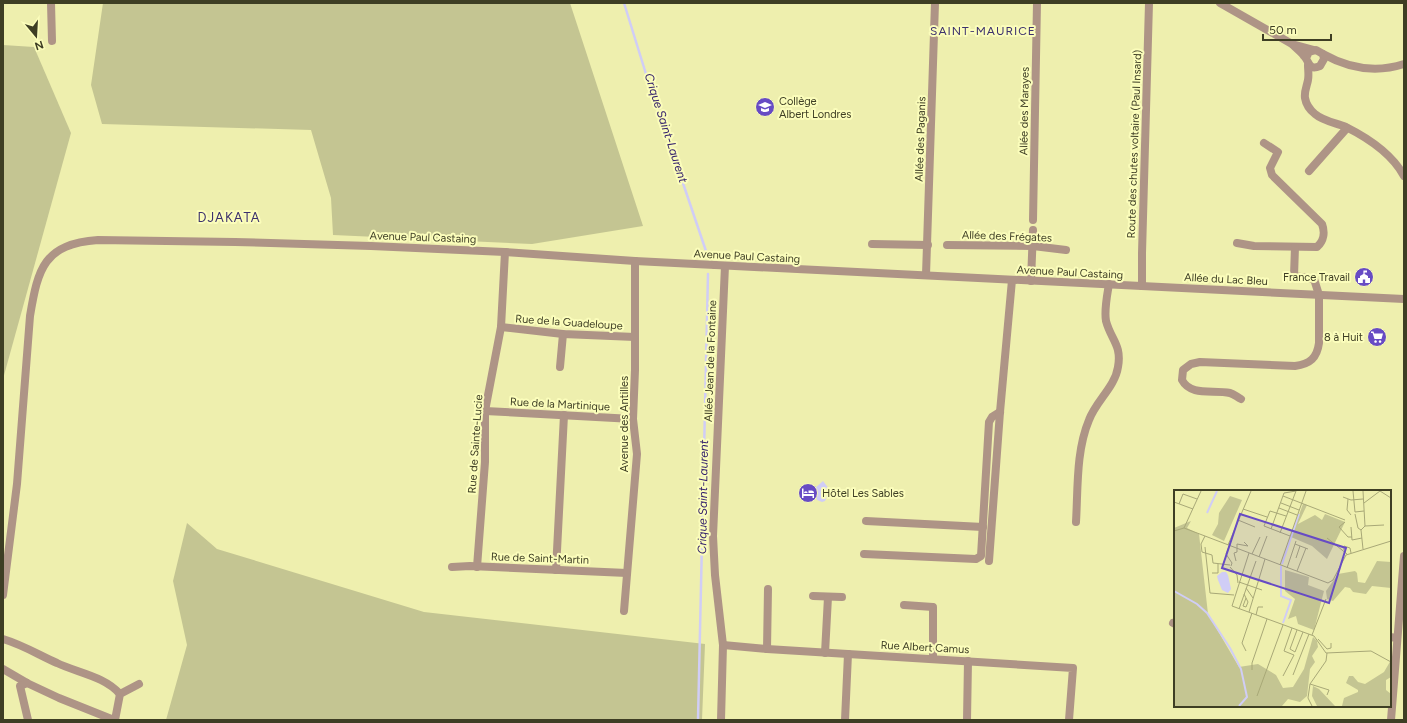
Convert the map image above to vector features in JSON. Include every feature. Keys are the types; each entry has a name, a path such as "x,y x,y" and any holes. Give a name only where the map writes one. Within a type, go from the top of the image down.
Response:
{"street":[{"path":"52,3 52,41"},
{"name":"Allée des Paganis","path":"926,275 935,3"},
{"name":"Allée des Marayes","path":"1033,220 1037,3"},
{"name":"Route des chutes voltaire (Paul Insard)","path":"1142,286 1149,3"},
{"path":"1220,3 1292,44 1319,51 1338,63"},
{"path":"1292,44 1313,68 1338,63 1380,69 1404,64"},
{"path":"1308,80 1307,61 1309,52 1314,50"},
{"path":"1323,54 1324,59 1308,80 1305,88 1305,98 1310,108 1318,116 1347,128 1378,147 1390,157 1404,176"},
{"path":"1309,172 1347,128"},
{"path":"1237,243 1254,246 1294,248 1317,247 1320,245 1324,231 1322,224 1272,175 1270,168 1278,152 1264,143"},
{"path":"1031,281 1033,230"},
{"name":"Avenue Paul Castaing","path":"3,595 17,484 30,316 39,274 45,263 60,249 83,241 116,239 371,246 505,252 725,266 1142,286"},
{"path":"872,244 928,245"},
{"name":"Allée des Frégates","path":"947,245 1033,246 1066,250"},
{"path":"1241,399 1229,393 1189,388 1182,380 1183,370 1191,364 1200,362 1295,366 1309,362 1313,359 1318,350 1319,295 1314,279 1294,276 1294,248"},
{"name":"Rue de Sainte-Lucie","path":"477,567 485,462 486,411 501,327 505,252"},
{"name":"Avenue des Antilles","path":"624,611 637,454 633,419 636,338 635,261"},
{"name":"Allée Jean de la Fontaine","path":"721,720 723,645 715,575 714,536 725,266"},
{"path":"989,561 1012,280"},
{"path":"1076,522 1080,450 1085,430 1094,408 1115,379 1119,365 1119,349 1109,328 1106,317 1108,284"},
{"name":"Allée du Lac Bleu","path":"1142,286 1404,299"},
{"name":"Rue de la Guadeloupe","path":"501,327 563,334 636,338"},
{"path":"560,367 563,334"},
{"name":"Rue de la Martinique","path":"486,411 633,419"},
{"path":"864,554 976,559 981,556 989,422 992,417 1000,412"},
{"path":"556,570 564,415"},
{"path":"866,520 983,527"},
{"path":"1391,720 1394,637 1404,556"},
{"name":"Rue de Saint-Martin","path":"452,567 470,566 627,573"},
{"path":"767,649 768,589"},
{"path":"813,596 842,598"},
{"path":"825,653 828,597"},
{"path":"904,605 933,607 933,659"},
{"path":"3,639 22,646 57,664 92,676 114,687 120,694"},
{"name":"Rue Albert Camus","path":"723,645 825,653 1073,668 1069,720"},
{"path":"845,720 848,654"},
{"path":"967,720 968,661"},
{"path":"3,669 27,683 59,698 114,720 120,694 139,684"},
{"path":"27,683 20,686 28,720"}],"green space":[{"path":"103,3 570,3 643,226 532,244 333,235 331,198 311,130 102,124 91,85"},
{"path":"3,45 34,47 71,133 3,379"},
{"path":"187,523 217,549 424,612 705,644 702,720 166,720 187,645 173,581"}],"water":[{"path":"823,481 830,490 825,501 822,502 817,500 814,489"}],"waterway":[{"name":"Crique Saint-Laurent","path":"624,3 646,74 707,254"},
{"name":"Crique Saint-Laurent","path":"698,720 708,274"}],"place":[{"name":"Collège Albert Londres","path":"765,107"},
{"name":"France Travail","path":"1364,277"},
{"name":"8 à Huit","path":"1377,337"},
{"name":"Hôtel Les Sables","path":"808,493"}],"district":[{"name":"SAINT-MAURICE","path":"983,31"},
{"name":"DJAKATA","path":"229,217"}]}
